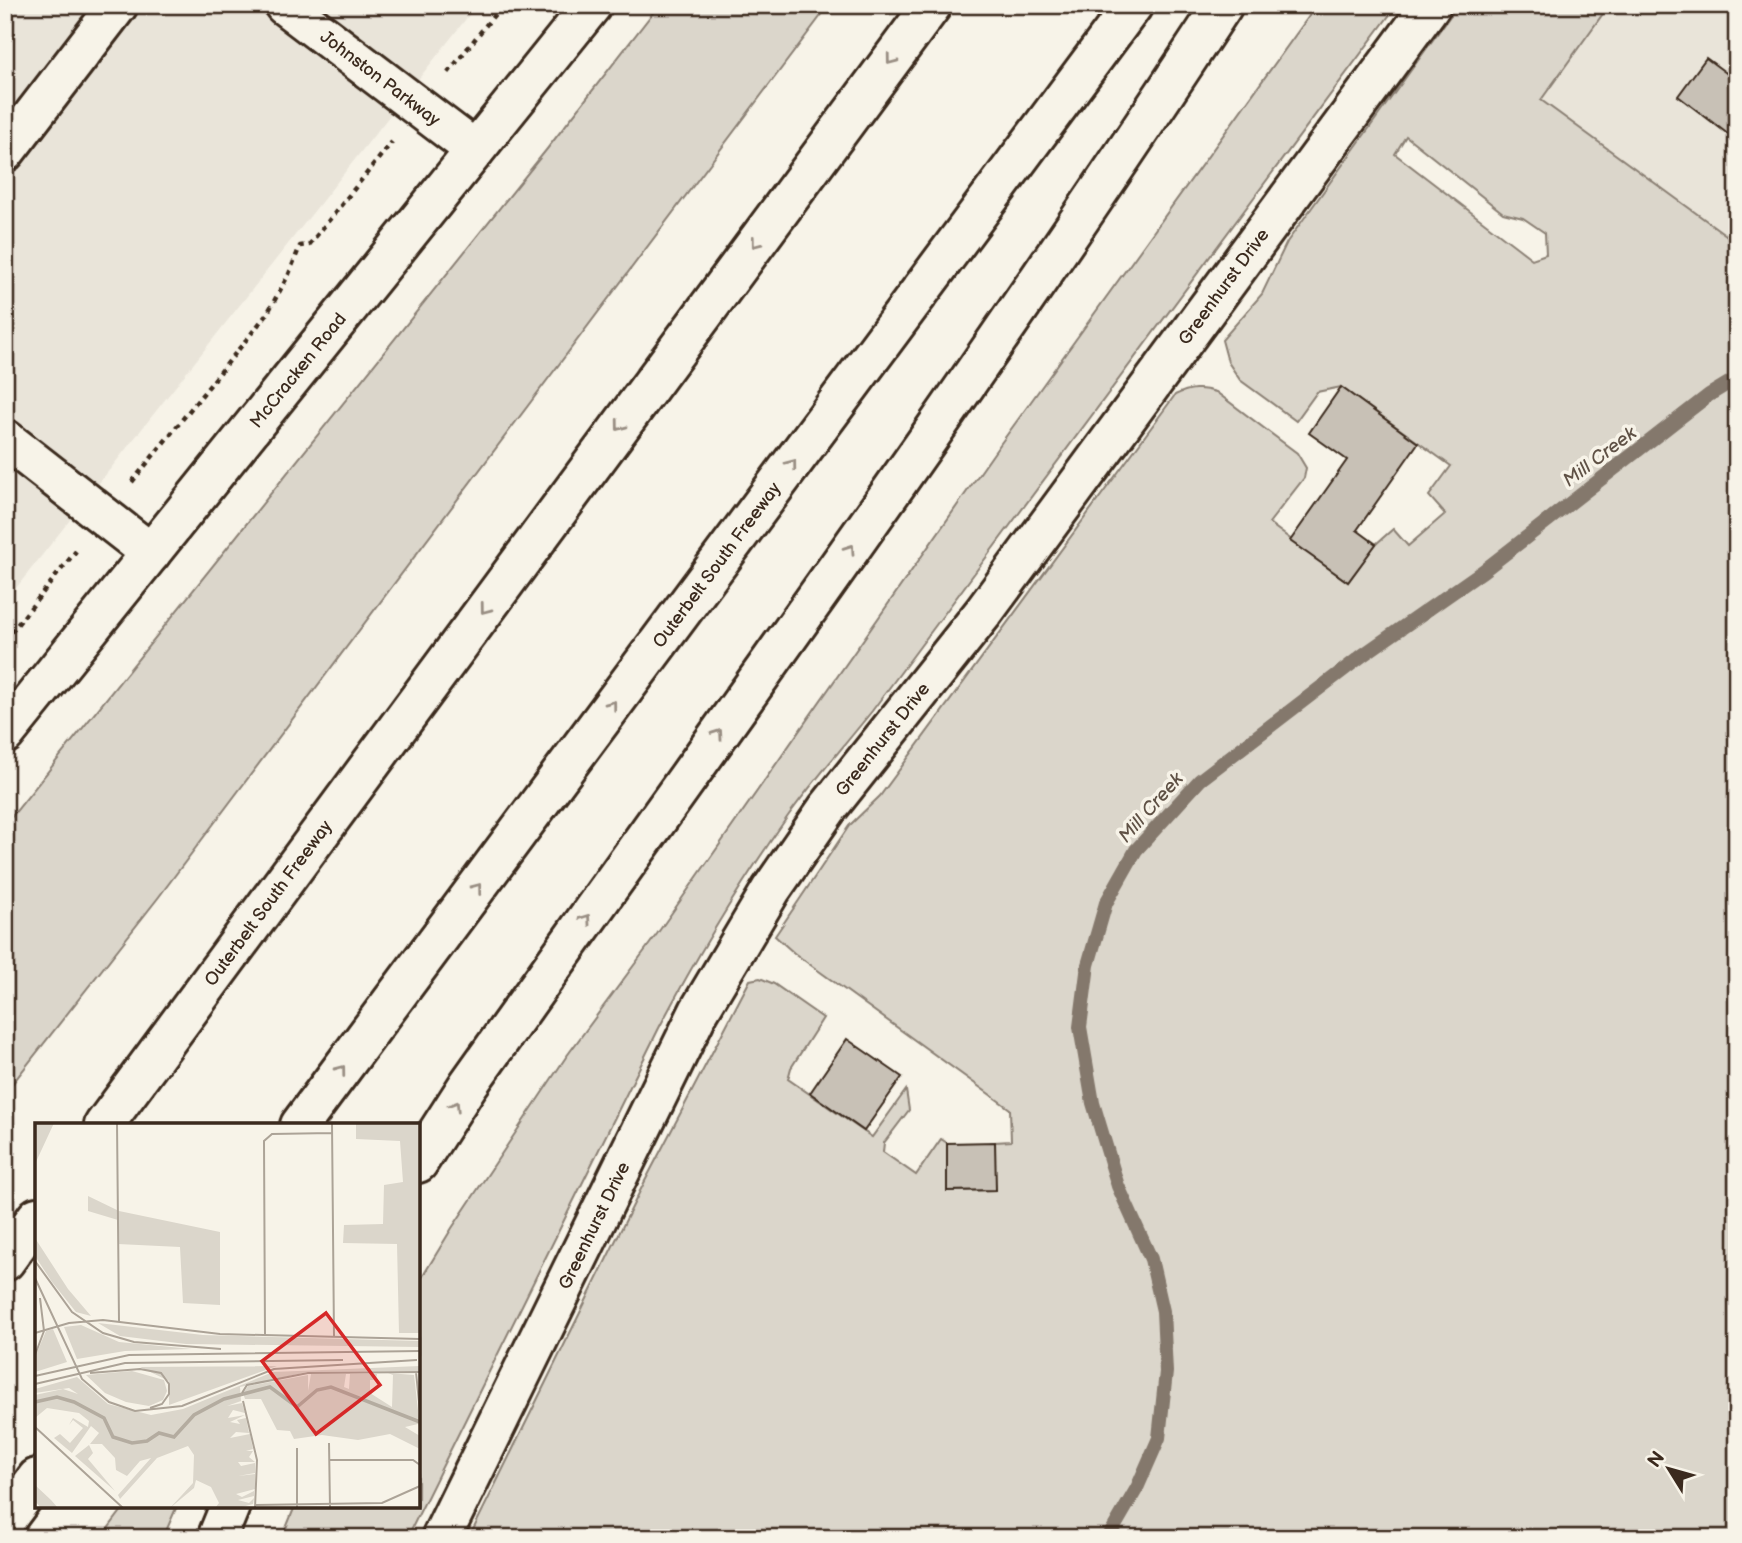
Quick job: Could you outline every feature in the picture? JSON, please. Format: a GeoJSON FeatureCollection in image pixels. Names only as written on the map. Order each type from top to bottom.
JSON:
{"type":"FeatureCollection","features":[{"type":"Feature","properties":{"kind":"main road"},"geometry":{"type":"LineString","coordinates":[[5,152],[118,5]]}},
{"type":"Feature","properties":{"kind":"main road","name":"Johnston Parkway"},"geometry":{"type":"LineString","coordinates":[[284,5],[475,150]]}},
{"type":"Feature","properties":{"kind":"main road","name":"McCracken Road"},"geometry":{"type":"LineString","coordinates":[[5,734],[592,5]]}},
{"type":"Feature","properties":{"kind":"main road","name":"Outerbelt South Freeway"},"geometry":{"type":"LineString","coordinates":[[105,1123],[932,5]]}},
{"type":"Feature","properties":{"kind":"main road","name":"Outerbelt South Freeway"},"geometry":{"type":"LineString","coordinates":[[301,1123],[1133,5]]}},
{"type":"Feature","properties":{"kind":"main road"},"geometry":{"type":"LineString","coordinates":[[420,1160],[468,1085],[976,371],[1136,138],[1223,5]]}},
{"type":"Feature","properties":{"kind":"main road","name":"Greenhurst Drive"},"geometry":{"type":"LineString","coordinates":[[440,1538],[699,1011],[771,890],[827,809],[982,612],[1431,5]]}},
{"type":"Feature","properties":{"kind":"main road"},"geometry":{"type":"LineString","coordinates":[[5,439],[151,553]]}},
{"type":"Feature","properties":{"kind":"main road"},"geometry":{"type":"LineString","coordinates":[[95,1123],[175,1027]]}},
{"type":"Feature","properties":{"kind":"main road"},"geometry":{"type":"LineString","coordinates":[[5,1230],[35,1194]]}},
{"type":"Feature","properties":{"kind":"main road"},"geometry":{"type":"LineString","coordinates":[[5,1261],[35,1220]]}},
{"type":"Feature","properties":{"kind":"main road"},"geometry":{"type":"LineString","coordinates":[[5,1521],[35,1481]]}},
{"type":"Feature","properties":{"kind":"main road"},"geometry":{"type":"LineString","coordinates":[[217,1538],[229,1508]]}},
{"type":"Feature","properties":{"kind":"path"},"geometry":{"type":"LineString","coordinates":[[5,640],[267,314],[289,274],[300,246],[309,245]]}},
{"type":"Feature","properties":{"kind":"shaded area"},"geometry":{"type":"Polygon","coordinates":[[[5,5],[477,5],[5,602],[5,5]]]}},
{"type":"Feature","properties":{"kind":"shaded area"},"geometry":{"type":"Polygon","coordinates":[[[659,5],[829,5],[158,898],[5,1093],[5,825],[547,149],[659,5]]]}},
{"type":"Feature","properties":{"kind":"shaded area"},"geometry":{"type":"Polygon","coordinates":[[[1317,5],[1397,5],[872,711],[798,803],[753,867],[704,946],[659,1028],[407,1538],[282,1538],[294,1508],[420,1508],[420,1281],[566,1057],[657,934],[996,450],[1317,5]]]}},
{"type":"Feature","properties":{"kind":"shaded area"},"geometry":{"type":"Polygon","coordinates":[[[1458,5],[1604,5],[1607,8],[1541,100],[1737,243],[1737,1538],[469,1538],[644,1183],[750,980],[760,978],[774,984],[823,1018],[791,1068],[788,1079],[872,1137],[906,1090],[909,1110],[884,1143],[883,1152],[916,1175],[941,1139],[947,1143],[948,1191],[995,1190],[995,1142],[1011,1141],[1010,1109],[794,953],[775,936],[849,826],[880,796],[1175,395],[1195,389],[1216,392],[1297,453],[1306,468],[1304,478],[1269,523],[1348,582],[1376,544],[1393,529],[1408,546],[1445,514],[1429,496],[1451,466],[1341,387],[1317,392],[1296,421],[1240,380],[1228,362],[1222,340],[1262,294],[1287,242],[1458,5]],[[1406,136],[1395,154],[1532,259],[1546,254],[1545,233],[1523,218],[1503,213],[1406,136]]]}},
{"type":"Feature","properties":{"kind":"shaded area"},"geometry":{"type":"Polygon","coordinates":[[[1604,5],[1737,5],[1737,243],[1541,100],[1607,8],[1604,5]]]}},
{"type":"Feature","properties":{"kind":"shaded area"},"geometry":{"type":"Polygon","coordinates":[[[124,1508],[176,1508],[163,1538],[101,1538],[124,1508]]]}},
{"type":"Feature","properties":{"kind":"building"},"geometry":{"type":"Polygon","coordinates":[[[1706,58],[1737,81],[1737,141],[1678,96],[1706,58]]]}},
{"type":"Feature","properties":{"kind":"building"},"geometry":{"type":"Polygon","coordinates":[[[1341,387],[1418,443],[1357,530],[1376,544],[1348,582],[1290,541],[1347,460],[1309,433],[1341,387]]]}},
{"type":"Feature","properties":{"kind":"building"},"geometry":{"type":"Polygon","coordinates":[[[847,1039],[902,1077],[864,1131],[810,1093],[847,1039]]]}},
{"type":"Feature","properties":{"kind":"building"},"geometry":{"type":"Polygon","coordinates":[[[995,1142],[996,1190],[947,1191],[947,1143],[995,1142]]]}},
{"type":"Feature","properties":{"kind":"waterway","name":"Mill Creek"},"geometry":{"type":"LineString","coordinates":[[1108,1538],[1137,1488],[1159,1438],[1166,1372],[1163,1311],[1151,1259],[1118,1186],[1093,1103],[1080,1027],[1088,965],[1106,903],[1136,850],[1200,780],[1363,655],[1483,571],[1709,395],[1737,378]]}}]}
